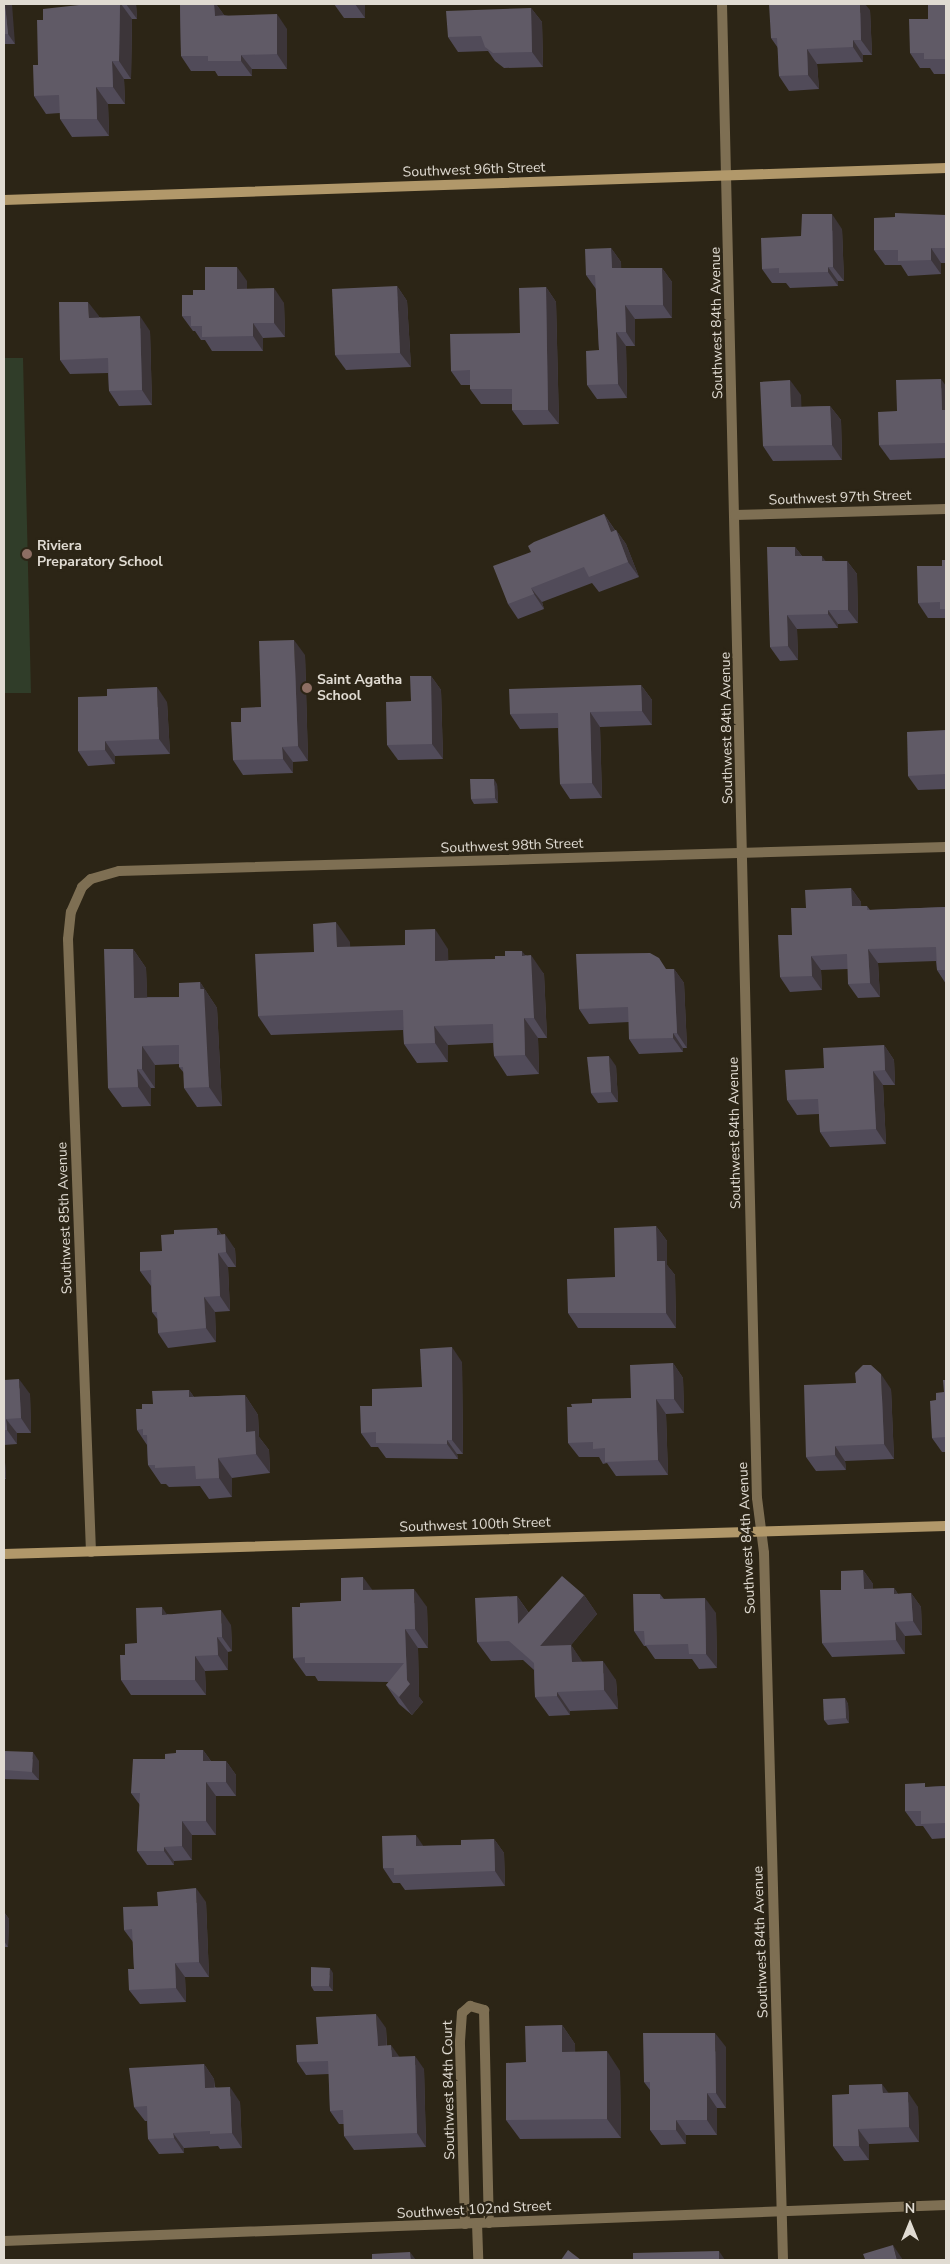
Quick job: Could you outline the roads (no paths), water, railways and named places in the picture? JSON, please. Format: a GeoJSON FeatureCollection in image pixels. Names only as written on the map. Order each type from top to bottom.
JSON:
{"type":"FeatureCollection","features":[{"type":"Feature","properties":{"kind":"street","name":"Southwest 84th Avenue"},"geometry":{"type":"LineString","coordinates":[[722,4],[736,515],[757,1498],[761,1530],[783,2260]]}},
{"type":"Feature","properties":{"kind":"street","name":"Southwest 96th Street"},"geometry":{"type":"LineString","coordinates":[[4,200],[946,168]]}},
{"type":"Feature","properties":{"kind":"street","name":"Southwest 97th Street"},"geometry":{"type":"LineString","coordinates":[[736,515],[946,509]]}},
{"type":"Feature","properties":{"kind":"street","name":"Southwest 98th Street"},"geometry":{"type":"LineString","coordinates":[[82,887],[91,879],[119,871],[946,847]]}},
{"type":"Feature","properties":{"kind":"street","name":"Southwest 85th Avenue"},"geometry":{"type":"LineString","coordinates":[[82,887],[71,912],[68,939],[91,1552]]}},
{"type":"Feature","properties":{"kind":"street","name":"Southwest 100th Street"},"geometry":{"type":"LineString","coordinates":[[4,1554],[946,1526]]}},
{"type":"Feature","properties":{"kind":"street","name":"Southwest 84th Court"},"geometry":{"type":"LineString","coordinates":[[465,2224],[460,2041],[462,2013],[470,2006],[484,2010],[489,2223]]}},
{"type":"Feature","properties":{"kind":"street","name":"Southwest 102nd Street"},"geometry":{"type":"LineString","coordinates":[[4,2241],[443,2226],[782,2210],[946,2205]]}},
{"type":"Feature","properties":{"kind":"street"},"geometry":{"type":"LineString","coordinates":[[477,2223],[478,2260]]}},
{"type":"Feature","properties":{"kind":"place","name":"Riviera Preparatory School"},"geometry":{"type":"Point","coordinates":[27,554]}},
{"type":"Feature","properties":{"kind":"place","name":"Saint Agatha School"},"geometry":{"type":"Point","coordinates":[307,688]}}]}
